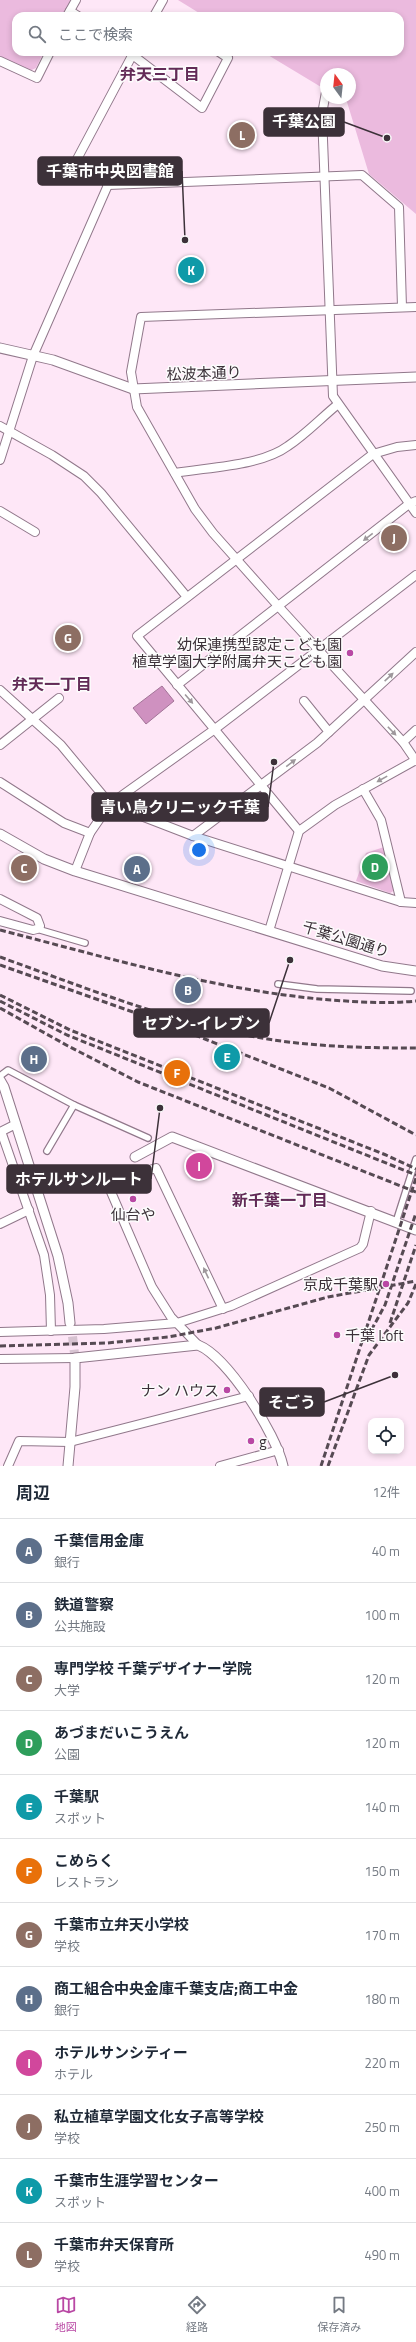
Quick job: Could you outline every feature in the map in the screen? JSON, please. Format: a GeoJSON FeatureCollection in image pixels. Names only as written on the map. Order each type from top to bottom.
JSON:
{"type":"FeatureCollection","features":[{"type":"Feature","properties":{"kind":"street"},"geometry":{"type":"LineString","coordinates":[[70,12],[76,0]]}},
{"type":"Feature","properties":{"kind":"street"},"geometry":{"type":"LineString","coordinates":[[157,12],[163,0]]}},
{"type":"Feature","properties":{"kind":"street"},"geometry":{"type":"LineString","coordinates":[[0,61],[37,78],[48,56]]}},
{"type":"Feature","properties":{"kind":"street"},"geometry":{"type":"LineString","coordinates":[[108,185],[100,175],[76,162],[130,56]]}},
{"type":"Feature","properties":{"kind":"street"},"geometry":{"type":"LineString","coordinates":[[136,56],[202,108],[228,58],[225,56]]}},
{"type":"Feature","properties":{"kind":"street"},"geometry":{"type":"LineString","coordinates":[[324,104],[322,114],[333,396],[373,454],[413,502],[416,513]]}},
{"type":"Feature","properties":{"kind":"street"},"geometry":{"type":"LineString","coordinates":[[108,185],[362,175],[399,207],[402,307]]}},
{"type":"Feature","properties":{"kind":"street"},"geometry":{"type":"LineString","coordinates":[[0,460],[33,356],[108,185]]}},
{"type":"Feature","properties":{"kind":"street"},"geometry":{"type":"LineString","coordinates":[[269,931],[300,831],[335,805],[416,760],[403,742],[318,651],[195,509],[137,407],[131,372],[141,317],[416,307]]}},
{"type":"Feature","properties":{"kind":"street","name":"松波本通り"},"geometry":{"type":"LineString","coordinates":[[0,348],[53,360],[133,389],[416,377]]}},
{"type":"Feature","properties":{"kind":"street"},"geometry":{"type":"LineString","coordinates":[[175,473],[255,460],[272,455],[288,447],[338,404]]}},
{"type":"Feature","properties":{"kind":"street"},"geometry":{"type":"LineString","coordinates":[[0,426],[10,430],[84,476],[101,493],[187,597]]}},
{"type":"Feature","properties":{"kind":"street"},"geometry":{"type":"LineString","coordinates":[[300,831],[137,636],[236,558],[373,454],[397,447],[416,445]]}},
{"type":"Feature","properties":{"kind":"street"},"geometry":{"type":"LineString","coordinates":[[177,685],[413,502]]}},
{"type":"Feature","properties":{"kind":"street"},"geometry":{"type":"LineString","coordinates":[[0,511],[35,532]]}},
{"type":"Feature","properties":{"kind":"street"},"geometry":{"type":"LineString","coordinates":[[75,871],[90,833],[110,804],[215,729],[416,575]]}},
{"type":"Feature","properties":{"kind":"street"},"geometry":{"type":"LineString","coordinates":[[193,836],[262,785],[329,732],[416,652]]}},
{"type":"Feature","properties":{"kind":"street"},"geometry":{"type":"LineString","coordinates":[[0,690],[34,719],[61,745],[110,804],[193,836],[288,867],[401,902],[416,903]]}},
{"type":"Feature","properties":{"kind":"street"},"geometry":{"type":"LineString","coordinates":[[0,745],[59,698]]}},
{"type":"Feature","properties":{"kind":"street"},"geometry":{"type":"LineString","coordinates":[[304,701],[329,732]]}},
{"type":"Feature","properties":{"kind":"street"},"geometry":{"type":"LineString","coordinates":[[403,742],[416,730]]}},
{"type":"Feature","properties":{"kind":"street"},"geometry":{"type":"LineString","coordinates":[[0,782],[64,823],[90,833]]}},
{"type":"Feature","properties":{"kind":"street"},"geometry":{"type":"LineString","coordinates":[[363,789],[381,820],[401,902]]}},
{"type":"Feature","properties":{"kind":"street","name":"千葉公園通り"},"geometry":{"type":"LineString","coordinates":[[0,834],[44,858],[75,871],[382,966],[416,971]]}},
{"type":"Feature","properties":{"kind":"street"},"geometry":{"type":"LineString","coordinates":[[0,898],[37,918],[40,926],[38,929]]}},
{"type":"Feature","properties":{"kind":"street"},"geometry":{"type":"LineString","coordinates":[[0,921],[38,929],[85,942]]}},
{"type":"Feature","properties":{"kind":"street"},"geometry":{"type":"LineString","coordinates":[[278,984],[317,989],[411,991]]}},
{"type":"Feature","properties":{"kind":"street"},"geometry":{"type":"LineString","coordinates":[[0,1076],[8,1070],[74,1105],[148,1138]]}},
{"type":"Feature","properties":{"kind":"street"},"geometry":{"type":"LineString","coordinates":[[0,1080],[16,1124],[58,1256],[68,1303],[70,1323]]}},
{"type":"Feature","properties":{"kind":"street"},"geometry":{"type":"LineString","coordinates":[[47,1151],[74,1105]]}},
{"type":"Feature","properties":{"kind":"street"},"geometry":{"type":"LineString","coordinates":[[16,1124],[2,1131],[2,1134],[44,1255],[50,1295],[51,1331]]}},
{"type":"Feature","properties":{"kind":"street"},"geometry":{"type":"LineString","coordinates":[[135,1157],[172,1137],[370,1211],[416,1230]]}},
{"type":"Feature","properties":{"kind":"street"},"geometry":{"type":"LineString","coordinates":[[396,1222],[416,1158]]}},
{"type":"Feature","properties":{"kind":"street"},"geometry":{"type":"LineString","coordinates":[[120,1179],[156,1168],[223,1309]]}},
{"type":"Feature","properties":{"kind":"street"},"geometry":{"type":"LineString","coordinates":[[108,1185],[152,1287],[177,1323],[198,1345],[211,1352],[249,1396],[280,1450],[283,1466]]}},
{"type":"Feature","properties":{"kind":"street"},"geometry":{"type":"LineString","coordinates":[[0,1224],[29,1210]]}},
{"type":"Feature","properties":{"kind":"street"},"geometry":{"type":"LineString","coordinates":[[0,1332],[51,1331],[177,1323],[223,1309],[360,1248],[363,1244],[370,1211]]}},
{"type":"Feature","properties":{"kind":"street"},"geometry":{"type":"LineString","coordinates":[[0,1358],[75,1358],[198,1345]]}},
{"type":"Feature","properties":{"kind":"street"},"geometry":{"type":"LineString","coordinates":[[68,1466],[75,1387],[75,1358]]}},
{"type":"Feature","properties":{"kind":"street"},"geometry":{"type":"LineString","coordinates":[[8,1466],[19,1441],[70,1442],[249,1396]]}},
{"type":"Feature","properties":{"kind":"street"},"geometry":{"type":"LineString","coordinates":[[220,1466],[280,1450]]}},
{"type":"Feature","properties":{"kind":"shaded area"},"geometry":{"type":"Polygon","coordinates":[[[0,0],[71,0],[65,12],[12,12],[12,56],[42,56],[36,68],[27,72],[0,60],[0,0]]]}},
{"type":"Feature","properties":{"kind":"shaded area"},"geometry":{"type":"Polygon","coordinates":[[[178,0],[416,0],[416,214],[369,174],[348,104],[356,104],[356,68],[320,68],[320,86],[270,56],[404,56],[404,12],[198,12],[178,0]]]}},
{"type":"Feature","properties":{"kind":"shaded area"},"geometry":{"type":"Polygon","coordinates":[[[162,686],[174,701],[146,724],[133,708],[162,686]]]}},
{"type":"Feature","properties":{"kind":"shaded area"},"geometry":{"type":"Polygon","coordinates":[[[384,847],[395,890],[390,893],[356,881],[366,853],[384,847]]]}},
{"type":"Feature","properties":{"kind":"tunnel"},"geometry":{"type":"LineString","coordinates":[[71,1323],[75,1358]]}},
{"type":"Feature","properties":{"kind":"railway"},"geometry":{"type":"LineString","coordinates":[[0,930],[164,972],[247,989],[289,996],[342,1001],[384,1003],[416,1001]]}},
{"type":"Feature","properties":{"kind":"railway"},"geometry":{"type":"LineString","coordinates":[[0,957],[101,994],[169,1016],[239,1034],[274,1040],[327,1046],[416,1048]]}},
{"type":"Feature","properties":{"kind":"railway"},"geometry":{"type":"LineString","coordinates":[[0,965],[167,1024],[329,1088],[416,1135]]}},
{"type":"Feature","properties":{"kind":"railway"},"geometry":{"type":"LineString","coordinates":[[0,995],[70,1030],[386,1155],[416,1169]]}},
{"type":"Feature","properties":{"kind":"railway"},"geometry":{"type":"LineString","coordinates":[[0,1001],[67,1035],[416,1175]]}},
{"type":"Feature","properties":{"kind":"railway"},"geometry":{"type":"LineString","coordinates":[[0,1008],[68,1046],[138,1082],[416,1192]]}},
{"type":"Feature","properties":{"kind":"railway"},"geometry":{"type":"LineString","coordinates":[[321,1466],[416,1178]]}},
{"type":"Feature","properties":{"kind":"railway"},"geometry":{"type":"LineString","coordinates":[[367,1338],[385,1305],[416,1213]]}},
{"type":"Feature","properties":{"kind":"railway"},"geometry":{"type":"LineString","coordinates":[[390,1323],[416,1245]]}},
{"type":"Feature","properties":{"kind":"railway"},"geometry":{"type":"LineString","coordinates":[[0,1346],[107,1343],[168,1337],[216,1328],[328,1297],[416,1281]]}},
{"type":"Feature","properties":{"kind":"railway"},"geometry":{"type":"LineString","coordinates":[[328,1466],[369,1355],[408,1303],[416,1284]]}},
{"type":"Feature","properties":{"kind":"place","name":"千葉市弁天保育所"},"geometry":{"type":"Point","coordinates":[242,135]}},
{"type":"Feature","properties":{"kind":"place","name":"千葉公園"},"geometry":{"type":"Point","coordinates":[387,138]}},
{"type":"Feature","properties":{"kind":"place","name":"千葉市中央図書館"},"geometry":{"type":"Point","coordinates":[185,240]}},
{"type":"Feature","properties":{"kind":"place","name":"千葉市生涯学習センター"},"geometry":{"type":"Point","coordinates":[191,270]}},
{"type":"Feature","properties":{"kind":"place","name":"私立植草学園文化女子高等学校"},"geometry":{"type":"Point","coordinates":[394,538]}},
{"type":"Feature","properties":{"kind":"place","name":"千葉市立弁天小学校"},"geometry":{"type":"Point","coordinates":[68,638]}},
{"type":"Feature","properties":{"kind":"place","name":"幼保連携型認定こども園 植草学園大学附属弁天こども園"},"geometry":{"type":"Point","coordinates":[350,653]}},
{"type":"Feature","properties":{"kind":"place","name":"青い鳥クリニック千葉"},"geometry":{"type":"Point","coordinates":[274,762]}},
{"type":"Feature","properties":{"kind":"place","name":"あづまだいこうえん"},"geometry":{"type":"Point","coordinates":[375,867]}},
{"type":"Feature","properties":{"kind":"place","name":"専門学校 千葉デザイナー学院"},"geometry":{"type":"Point","coordinates":[24,868]}},
{"type":"Feature","properties":{"kind":"place","name":"千葉信用金庫"},"geometry":{"type":"Point","coordinates":[137,869]}},
{"type":"Feature","properties":{"kind":"place","name":"セブン-イレブン"},"geometry":{"type":"Point","coordinates":[290,960]}},
{"type":"Feature","properties":{"kind":"place","name":"鉄道警察"},"geometry":{"type":"Point","coordinates":[188,990]}},
{"type":"Feature","properties":{"kind":"place","name":"千葉駅"},"geometry":{"type":"Point","coordinates":[227,1057]}},
{"type":"Feature","properties":{"kind":"place","name":"商工組合中央金庫千葉支店;商工中金"},"geometry":{"type":"Point","coordinates":[34,1059]}},
{"type":"Feature","properties":{"kind":"place","name":"こめらく"},"geometry":{"type":"Point","coordinates":[177,1073]}},
{"type":"Feature","properties":{"kind":"place","name":"ホテルサンルート"},"geometry":{"type":"Point","coordinates":[160,1108]}},
{"type":"Feature","properties":{"kind":"place","name":"ホテルサンシティー"},"geometry":{"type":"Point","coordinates":[199,1166]}},
{"type":"Feature","properties":{"kind":"place","name":"仙台や"},"geometry":{"type":"Point","coordinates":[133,1199]}},
{"type":"Feature","properties":{"kind":"place","name":"京成千葉駅"},"geometry":{"type":"Point","coordinates":[386,1284]}},
{"type":"Feature","properties":{"kind":"place","name":"千葉 Loft"},"geometry":{"type":"Point","coordinates":[337,1335]}},
{"type":"Feature","properties":{"kind":"place","name":"そごう"},"geometry":{"type":"Point","coordinates":[395,1375]}},
{"type":"Feature","properties":{"kind":"place","name":"ナン ハウス"},"geometry":{"type":"Point","coordinates":[227,1390]}},
{"type":"Feature","properties":{"kind":"place","name":"g"},"geometry":{"type":"Point","coordinates":[251,1441]}},
{"type":"Feature","properties":{"kind":"district","name":"弁天三丁目"},"geometry":{"type":"Point","coordinates":[160,74]}},
{"type":"Feature","properties":{"kind":"district","name":"弁天一丁目"},"geometry":{"type":"Point","coordinates":[52,684]}},
{"type":"Feature","properties":{"kind":"district","name":"新千葉一丁目"},"geometry":{"type":"Point","coordinates":[280,1200]}}]}
